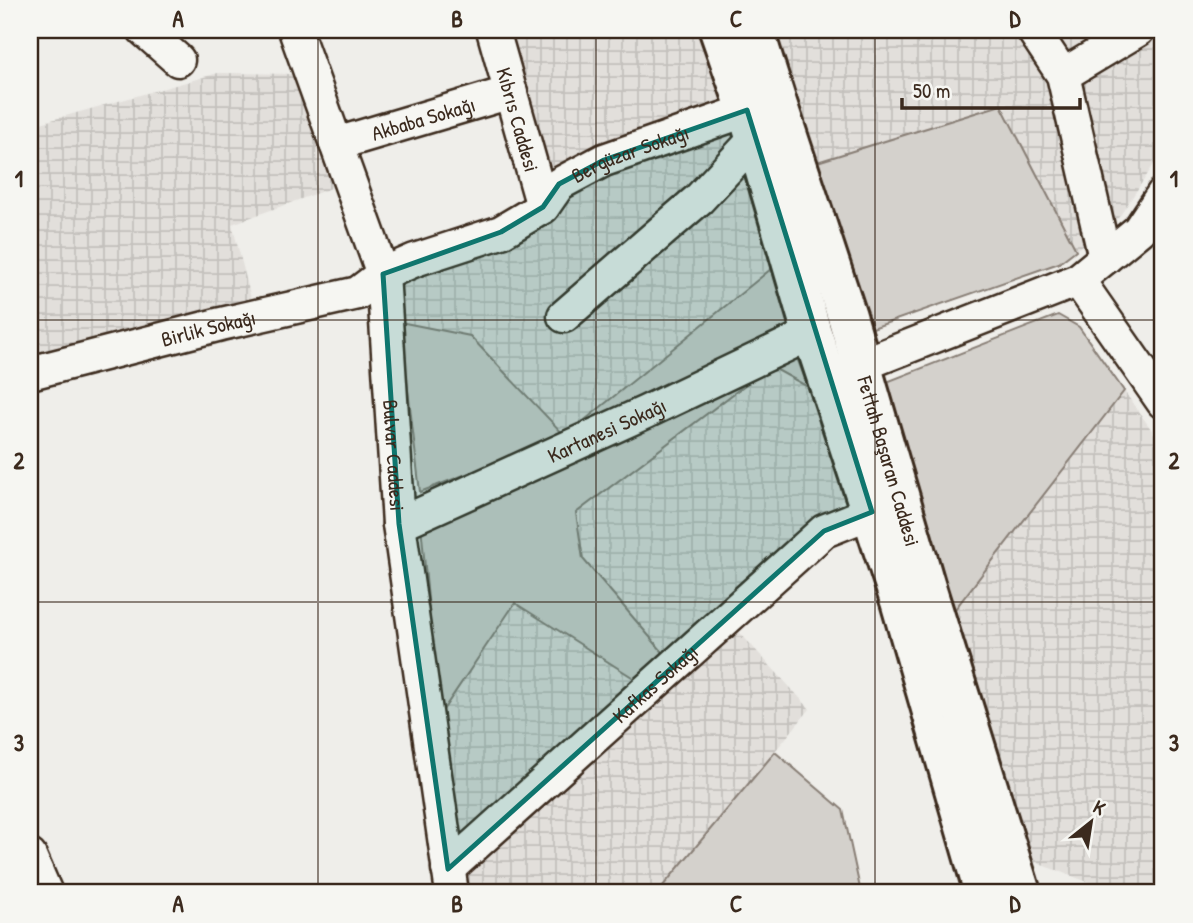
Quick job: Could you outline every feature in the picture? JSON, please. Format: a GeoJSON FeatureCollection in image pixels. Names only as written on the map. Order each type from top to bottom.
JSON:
{"type":"FeatureCollection","features":[{"type":"Feature","properties":{"kind":"main road","name":"Fettah Başaran Caddesi"},"geometry":{"type":"LineString","coordinates":[[719,30],[759,116],[862,365],[925,584],[1021,893]]}},
{"type":"Feature","properties":{"kind":"main road","name":"Fettah Başaran Caddesi"},"geometry":{"type":"LineString","coordinates":[[754,30],[759,116],[812,333],[900,601],[984,893]]}},
{"type":"Feature","properties":{"kind":"street"},"geometry":{"type":"LineString","coordinates":[[144,30],[178,60]]}},
{"type":"Feature","properties":{"kind":"street","name":"Bulvar Caddesi"},"geometry":{"type":"LineString","coordinates":[[295,30],[383,274],[399,524],[450,881]]}},
{"type":"Feature","properties":{"kind":"street","name":"Kıbrıs Caddesi"},"geometry":{"type":"LineString","coordinates":[[493,30],[543,207]]}},
{"type":"Feature","properties":{"kind":"street"},"geometry":{"type":"LineString","coordinates":[[1033,30],[1063,75],[1105,258]]}},
{"type":"Feature","properties":{"kind":"street"},"geometry":{"type":"LineString","coordinates":[[1063,75],[1138,30]]}},
{"type":"Feature","properties":{"kind":"street","name":"Akbaba Sokağı"},"geometry":{"type":"LineString","coordinates":[[336,144],[511,92]]}},
{"type":"Feature","properties":{"kind":"street"},"geometry":{"type":"LineString","coordinates":[[564,316],[699,199],[759,116]]}},
{"type":"Feature","properties":{"kind":"street","name":"Bergüzar Sokağı"},"geometry":{"type":"LineString","coordinates":[[383,274],[415,260],[501,232],[543,207],[559,184],[604,160],[759,116]]}},
{"type":"Feature","properties":{"kind":"street"},"geometry":{"type":"LineString","coordinates":[[862,365],[1078,280],[1139,230],[1163,194]]}},
{"type":"Feature","properties":{"kind":"street","name":"Birlik Sokağı"},"geometry":{"type":"LineString","coordinates":[[30,373],[221,324],[358,293],[383,274]]}},
{"type":"Feature","properties":{"kind":"street"},"geometry":{"type":"LineString","coordinates":[[1078,280],[1163,402]]}},
{"type":"Feature","properties":{"kind":"street","name":"Kartanesi Sokağı"},"geometry":{"type":"LineString","coordinates":[[399,524],[812,333]]}},
{"type":"Feature","properties":{"kind":"street","name":"Kafkas Sokağı"},"geometry":{"type":"LineString","coordinates":[[450,881],[824,531],[872,512]]}},
{"type":"Feature","properties":{"kind":"street"},"geometry":{"type":"LineString","coordinates":[[30,856],[46,893]]}},
{"type":"Feature","properties":{"kind":"highlighted area"},"geometry":{"type":"Polygon","coordinates":[[[747,110],[872,512],[824,531],[448,869],[399,524],[383,274],[501,232],[543,207],[559,184],[604,160],[747,110]]]}},
{"type":"Feature","properties":{"kind":"shaded area"},"geometry":{"type":"Polygon","coordinates":[[[516,30],[703,30],[776,265],[565,436],[470,336],[400,322],[400,287],[395,258],[531,204],[507,33],[516,30]]]}},
{"type":"Feature","properties":{"kind":"shaded area"},"geometry":{"type":"Polygon","coordinates":[[[771,30],[1163,30],[1163,151],[1119,217],[1059,263],[867,330],[771,30]]]}},
{"type":"Feature","properties":{"kind":"shaded area"},"geometry":{"type":"Polygon","coordinates":[[[218,73],[295,74],[334,187],[232,224],[252,302],[30,354],[30,126],[218,73]]]}},
{"type":"Feature","properties":{"kind":"shaded area"},"geometry":{"type":"Polygon","coordinates":[[[1001,105],[1076,250],[1059,263],[867,330],[814,163],[1001,105]]]}},
{"type":"Feature","properties":{"kind":"shaded area"},"geometry":{"type":"Polygon","coordinates":[[[776,265],[793,328],[565,436],[776,265]]]}},
{"type":"Feature","properties":{"kind":"shaded area"},"geometry":{"type":"Polygon","coordinates":[[[1058,315],[1079,327],[1124,391],[952,613],[884,383],[1058,315]]]}},
{"type":"Feature","properties":{"kind":"shaded area"},"geometry":{"type":"Polygon","coordinates":[[[400,322],[470,336],[565,436],[420,492],[400,322]]]}},
{"type":"Feature","properties":{"kind":"shaded area"},"geometry":{"type":"Polygon","coordinates":[[[794,350],[808,387],[770,366],[576,513],[583,559],[667,657],[640,682],[515,603],[439,716],[421,525],[794,350]]]}},
{"type":"Feature","properties":{"kind":"shaded area"},"geometry":{"type":"Polygon","coordinates":[[[770,365],[808,387],[847,496],[719,610],[810,709],[657,893],[465,893],[439,716],[515,603],[640,681],[667,657],[583,559],[575,513],[770,365]]]}},
{"type":"Feature","properties":{"kind":"shaded area"},"geometry":{"type":"Polygon","coordinates":[[[1124,391],[1163,446],[1163,893],[1118,893],[1020,857],[952,613],[1124,391]]]}},
{"type":"Feature","properties":{"kind":"shaded area"},"geometry":{"type":"Polygon","coordinates":[[[775,752],[843,810],[861,893],[657,893],[775,752]]]}}]}
